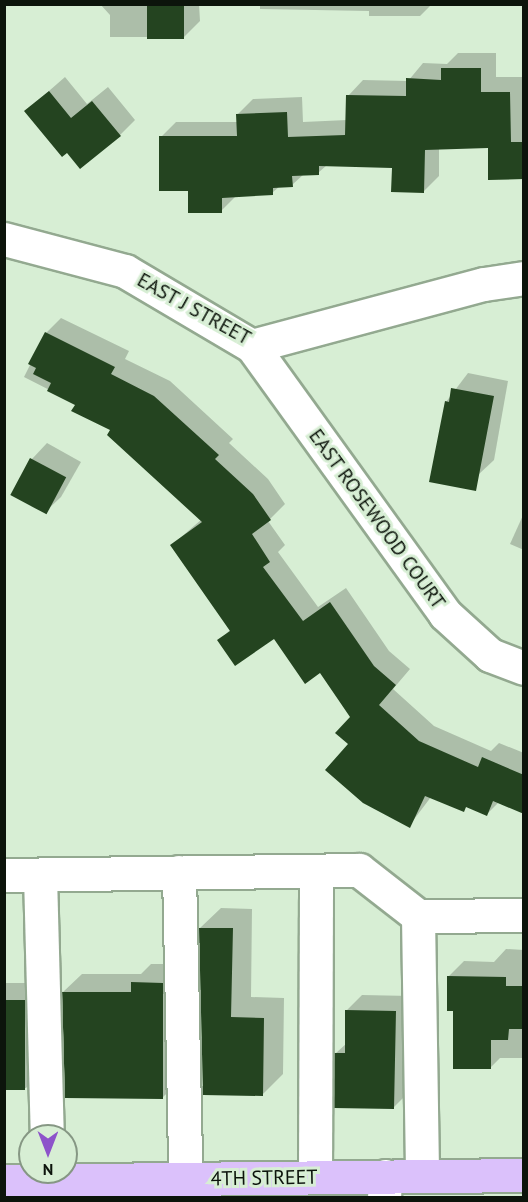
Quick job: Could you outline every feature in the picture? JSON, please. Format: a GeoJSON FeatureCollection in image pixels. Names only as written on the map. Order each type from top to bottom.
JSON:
{"type":"FeatureCollection","features":[{"type":"Feature","properties":{"kind":"main road","name":"4TH STREET"},"geometry":{"type":"LineString","coordinates":[[78,1179],[186,1188],[315,1177],[384,1187],[422,1176],[524,1175]]}},
{"type":"Feature","properties":{"kind":"street","name":"EAST J STREET"},"geometry":{"type":"LineString","coordinates":[[4,239],[125,271],[252,346],[484,284],[524,278]]}},
{"type":"Feature","properties":{"kind":"street","name":"EAST ROSEWOOD COURT"},"geometry":{"type":"LineString","coordinates":[[252,346],[445,614],[490,655],[524,668]]}},
{"type":"Feature","properties":{"kind":"street"},"geometry":{"type":"LineString","coordinates":[[4,875],[359,870],[418,916],[524,915]]}},
{"type":"Feature","properties":{"kind":"street"},"geometry":{"type":"LineString","coordinates":[[315,1177],[316,871]]}},
{"type":"Feature","properties":{"kind":"street"},"geometry":{"type":"LineString","coordinates":[[179,873],[186,1188]]}},
{"type":"Feature","properties":{"kind":"street"},"geometry":{"type":"LineString","coordinates":[[40,875],[47,1124]]}},
{"type":"Feature","properties":{"kind":"street"},"geometry":{"type":"LineString","coordinates":[[418,916],[422,1176]]}},
{"type":"Feature","properties":{"kind":"building"},"geometry":{"type":"Polygon","coordinates":[[[147,4],[184,4],[184,39],[147,39],[147,4]]]}},
{"type":"Feature","properties":{"kind":"building"},"geometry":{"type":"Polygon","coordinates":[[[441,68],[481,68],[481,92],[510,92],[511,142],[524,142],[524,179],[488,180],[488,148],[425,150],[424,193],[391,192],[392,168],[319,166],[319,175],[292,176],[293,187],[273,188],[273,195],[222,198],[222,213],[188,213],[188,191],[159,191],[159,136],[237,136],[236,114],[287,112],[288,137],[345,135],[346,95],[406,96],[406,78],[441,80],[441,68]]]}},
{"type":"Feature","properties":{"kind":"building"},"geometry":{"type":"Polygon","coordinates":[[[49,91],[71,118],[92,101],[121,136],[80,169],[67,153],[62,157],[24,111],[49,91]]]}},
{"type":"Feature","properties":{"kind":"building"},"geometry":{"type":"Polygon","coordinates":[[[45,332],[115,367],[111,374],[154,396],[219,455],[215,459],[253,494],[271,520],[252,534],[270,562],[263,567],[303,621],[330,602],[374,666],[396,685],[379,705],[419,741],[478,767],[482,757],[524,775],[524,814],[493,801],[487,816],[466,807],[464,812],[425,796],[410,828],[363,803],[325,770],[348,744],[335,733],[350,717],[320,673],[305,684],[274,639],[235,666],[217,640],[230,631],[170,545],[202,522],[107,435],[110,430],[71,411],[75,405],[47,391],[51,383],[33,374],[36,368],[28,364],[45,332]]]}},
{"type":"Feature","properties":{"kind":"building"},"geometry":{"type":"Polygon","coordinates":[[[451,388],[494,396],[476,491],[429,482],[445,401],[449,402],[451,388]]]}},
{"type":"Feature","properties":{"kind":"building"},"geometry":{"type":"Polygon","coordinates":[[[30,458],[66,477],[46,514],[10,495],[30,458]]]}},
{"type":"Feature","properties":{"kind":"building"},"geometry":{"type":"Polygon","coordinates":[[[199,928],[233,928],[231,1017],[264,1018],[263,1096],[203,1095],[199,928]]]}},
{"type":"Feature","properties":{"kind":"building"},"geometry":{"type":"Polygon","coordinates":[[[447,976],[506,977],[506,986],[524,986],[524,1029],[509,1029],[508,1040],[491,1040],[491,1069],[453,1069],[453,1011],[447,1011],[447,976]]]}},
{"type":"Feature","properties":{"kind":"building"},"geometry":{"type":"Polygon","coordinates":[[[131,982],[163,983],[163,1099],[65,1098],[62,992],[131,992],[131,982]]]}},
{"type":"Feature","properties":{"kind":"building"},"geometry":{"type":"Polygon","coordinates":[[[4,1000],[25,1000],[25,1090],[4,1090],[4,1000]]]}},
{"type":"Feature","properties":{"kind":"building"},"geometry":{"type":"Polygon","coordinates":[[[345,1010],[396,1011],[394,1109],[334,1108],[334,1053],[345,1053],[345,1010]]]}}]}
